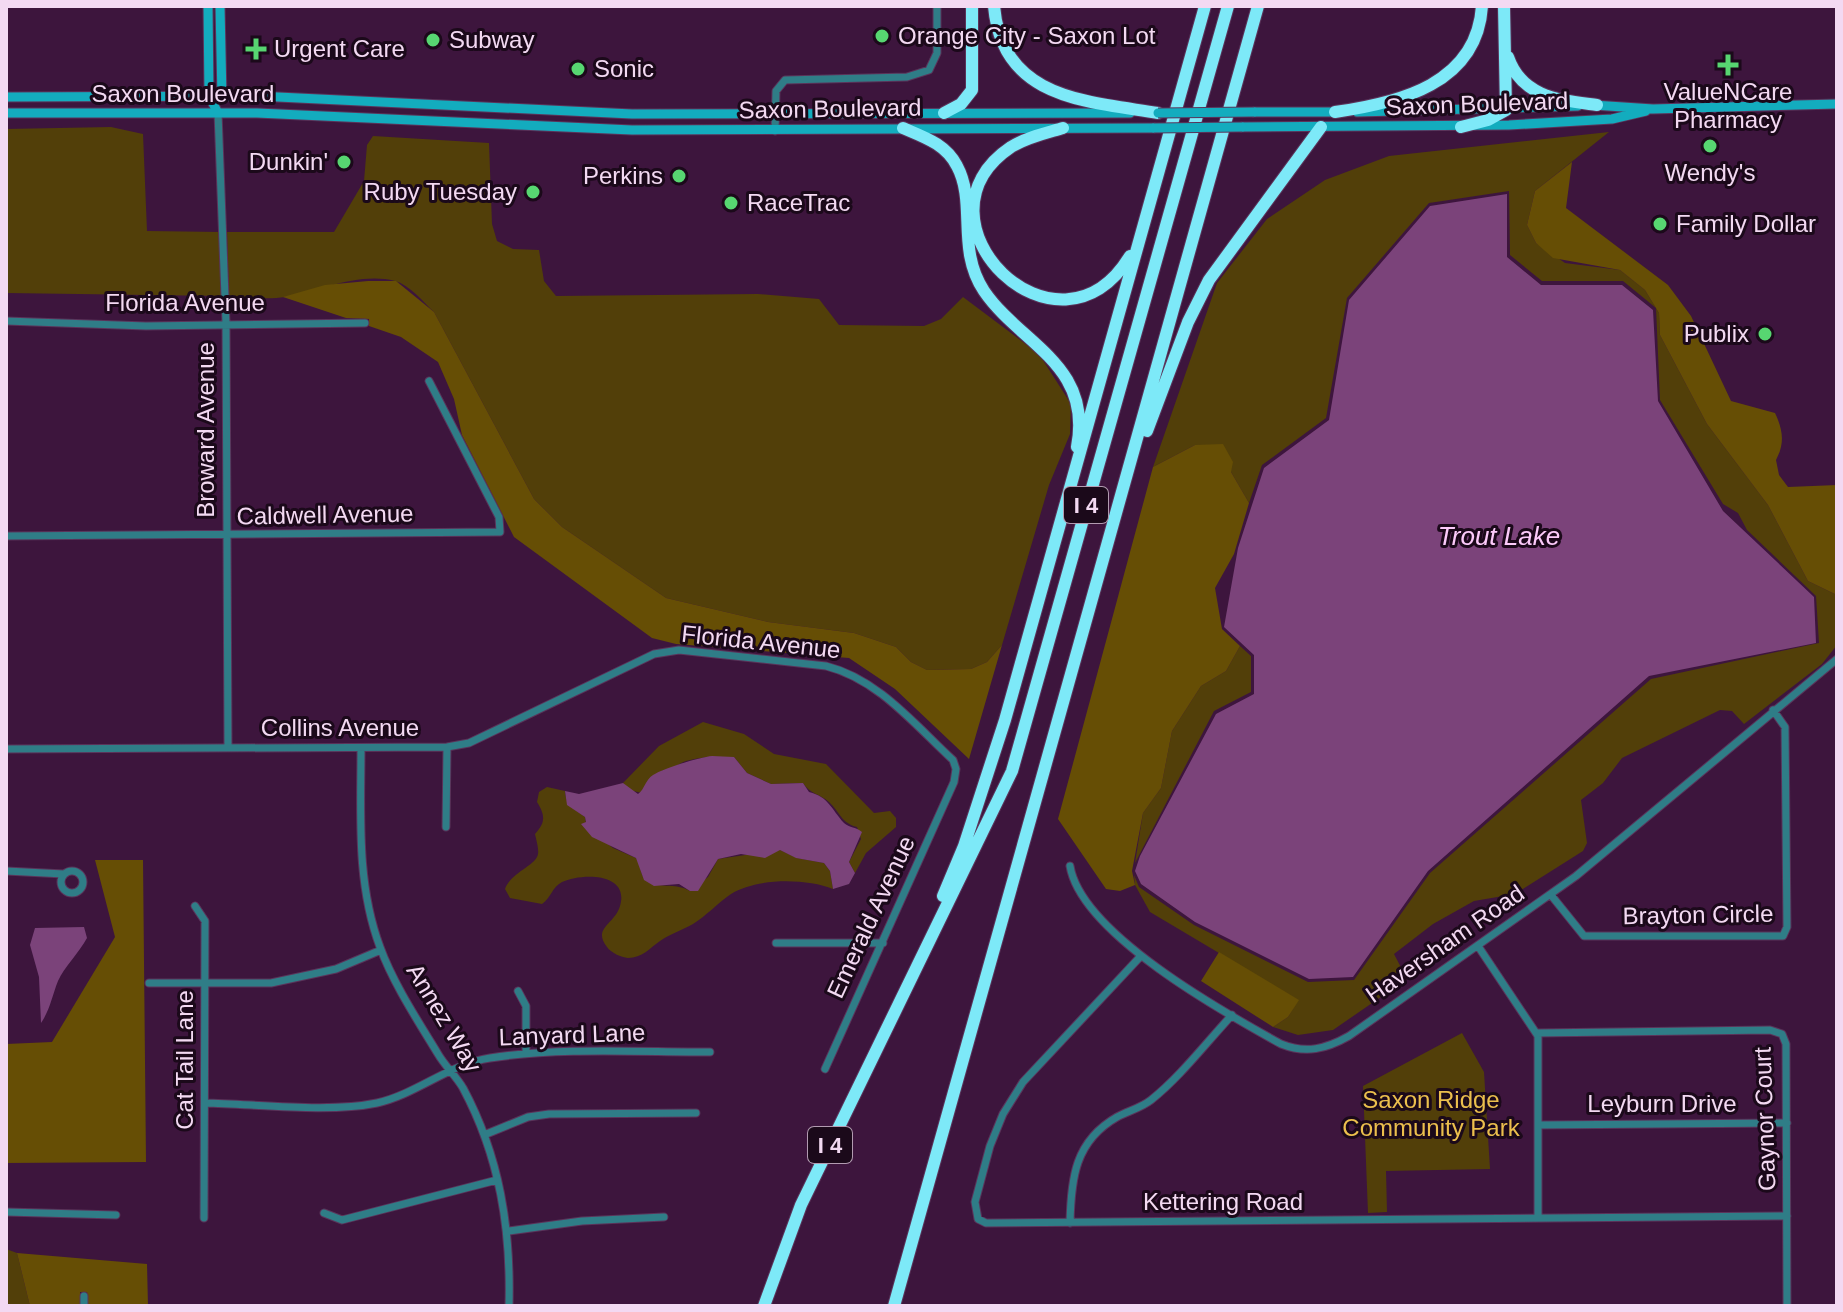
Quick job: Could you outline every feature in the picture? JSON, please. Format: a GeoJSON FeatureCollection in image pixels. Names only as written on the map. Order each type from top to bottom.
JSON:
{"type":"FeatureCollection","features":[{"type":"Feature","properties":{"kind":"highway"},"geometry":{"type":"LineString","coordinates":[[944,113],[961,104],[972,90],[972,6]]}},
{"type":"Feature","properties":{"kind":"highway"},"geometry":{"type":"LineString","coordinates":[[994,6],[1007,51],[1031,80],[1072,98],[1158,113]]}},
{"type":"Feature","properties":{"kind":"highway"},"geometry":{"type":"LineString","coordinates":[[1188,60],[1197,6]]}},
{"type":"Feature","properties":{"kind":"highway"},"geometry":{"type":"LineString","coordinates":[[904,988],[964,846],[1005,720],[1205,6]]}},
{"type":"Feature","properties":{"kind":"highway","name":"I 4"},"geometry":{"type":"LineString","coordinates":[[764,1306],[801,1205],[1012,771],[1228,6]]}},
{"type":"Feature","properties":{"kind":"highway","name":"I 4"},"geometry":{"type":"LineString","coordinates":[[894,1306],[1062,702],[1135,455],[1258,6]]}},
{"type":"Feature","properties":{"kind":"highway"},"geometry":{"type":"LineString","coordinates":[[1248,41],[1265,6]]}},
{"type":"Feature","properties":{"kind":"highway"},"geometry":{"type":"LineString","coordinates":[[1335,112],[1391,101],[1438,83],[1454,70],[1474,42],[1481,26],[1482,6]]}},
{"type":"Feature","properties":{"kind":"highway"},"geometry":{"type":"LineString","coordinates":[[1461,127],[1500,116],[1506,110],[1504,6]]}},
{"type":"Feature","properties":{"kind":"highway"},"geometry":{"type":"LineString","coordinates":[[1506,50],[1517,75],[1536,93],[1597,105]]}},
{"type":"Feature","properties":{"kind":"highway"},"geometry":{"type":"LineString","coordinates":[[1135,455],[1155,414],[1188,322],[1209,280],[1321,127]]}},
{"type":"Feature","properties":{"kind":"highway"},"geometry":{"type":"LineString","coordinates":[[903,128],[937,143],[957,165],[963,185],[967,246],[973,272],[986,293],[1060,368],[1073,393],[1079,438],[1068,494]]}},
{"type":"Feature","properties":{"kind":"highway"},"geometry":{"type":"LineString","coordinates":[[1063,128],[1011,148],[986,175],[977,199],[975,224],[989,262],[1027,293],[1069,298],[1092,291],[1110,279],[1126,262],[1138,239]]}},
{"type":"Feature","properties":{"kind":"main road"},"geometry":{"type":"LineString","coordinates":[[208,6],[209,96],[218,113]]}},
{"type":"Feature","properties":{"kind":"main road"},"geometry":{"type":"LineString","coordinates":[[218,113],[222,96],[220,6]]}},
{"type":"Feature","properties":{"kind":"main road","name":"Saxon Boulevard"},"geometry":{"type":"LineString","coordinates":[[6,97],[222,96],[536,112],[776,113],[1335,112],[1506,110],[1597,105],[1653,109],[1837,104]]}},
{"type":"Feature","properties":{"kind":"main road","name":"Saxon Boulevard"},"geometry":{"type":"LineString","coordinates":[[6,113],[218,113],[346,116],[508,127],[775,131],[1461,127],[1612,119],[1653,109]]}},
{"type":"Feature","properties":{"kind":"main road"},"geometry":{"type":"LineString","coordinates":[[472,125],[500,118],[509,111]]}},
{"type":"Feature","properties":{"kind":"main road"},"geometry":{"type":"LineString","coordinates":[[508,127],[518,117],[536,112]]}},
{"type":"Feature","properties":{"kind":"street"},"geometry":{"type":"LineString","coordinates":[[775,131],[776,91],[785,80],[907,77],[929,70],[937,53],[937,6]]}},
{"type":"Feature","properties":{"kind":"street","name":"Broward Avenue"},"geometry":{"type":"LineString","coordinates":[[218,113],[226,323],[228,748]]}},
{"type":"Feature","properties":{"kind":"street","name":"Florida Avenue"},"geometry":{"type":"LineString","coordinates":[[6,321],[146,326],[365,323]]}},
{"type":"Feature","properties":{"kind":"street","name":"Caldwell Avenue"},"geometry":{"type":"LineString","coordinates":[[6,536],[500,532],[499,517],[429,381]]}},
{"type":"Feature","properties":{"kind":"street","name":"Florida Avenue"},"geometry":{"type":"LineString","coordinates":[[654,654],[679,650],[826,666],[850,672],[872,685],[953,760],[956,769],[954,782]]}},
{"type":"Feature","properties":{"kind":"street","name":"Collins Avenue"},"geometry":{"type":"LineString","coordinates":[[6,749],[447,747],[469,743],[654,654]]}},
{"type":"Feature","properties":{"kind":"street","name":"Haversham Road"},"geometry":{"type":"LineString","coordinates":[[1070,866],[1073,885],[1139,958],[1293,1049],[1322,1049],[1349,1036],[1551,895],[1837,659]]}},
{"type":"Feature","properties":{"kind":"street","name":"Brayton Circle"},"geometry":{"type":"LineString","coordinates":[[1551,895],[1584,936],[1783,936],[1787,927],[1785,727],[1773,710]]}},
{"type":"Feature","properties":{"kind":"street"},"geometry":{"type":"LineString","coordinates":[[446,827],[447,747]]}},
{"type":"Feature","properties":{"kind":"street","name":"Annez Way"},"geometry":{"type":"LineString","coordinates":[[361,748],[362,870],[367,901],[381,950],[462,1086],[484,1135],[509,1231],[509,1306]]}},
{"type":"Feature","properties":{"kind":"street","name":"Emerald Avenue"},"geometry":{"type":"LineString","coordinates":[[825,1069],[954,782]]}},
{"type":"Feature","properties":{"kind":"street"},"geometry":{"type":"LineString","coordinates":[[6,871],[64,874]]}},
{"type":"Feature","properties":{"kind":"street","name":"Cat Tail Lane"},"geometry":{"type":"LineString","coordinates":[[195,906],[205,921],[204,1218]]}},
{"type":"Feature","properties":{"kind":"street"},"geometry":{"type":"LineString","coordinates":[[776,943],[883,943]]}},
{"type":"Feature","properties":{"kind":"street"},"geometry":{"type":"LineString","coordinates":[[1478,946],[1536,1033],[1538,1217]]}},
{"type":"Feature","properties":{"kind":"street"},"geometry":{"type":"LineString","coordinates":[[149,983],[271,983],[304,978],[381,950]]}},
{"type":"Feature","properties":{"kind":"street","name":"Kettering Road"},"geometry":{"type":"LineString","coordinates":[[1139,958],[1023,1082],[1003,1114],[975,1202],[978,1219],[986,1223],[1070,1223],[1787,1216]]}},
{"type":"Feature","properties":{"kind":"street"},"geometry":{"type":"LineString","coordinates":[[518,991],[526,1006],[526,1053]]}},
{"type":"Feature","properties":{"kind":"street"},"geometry":{"type":"LineString","coordinates":[[1070,1223],[1071,1183],[1079,1154],[1090,1139],[1107,1123],[1150,1100],[1232,1015]]}},
{"type":"Feature","properties":{"kind":"street","name":"Gaynor Court"},"geometry":{"type":"LineString","coordinates":[[1536,1033],[1770,1030],[1782,1034],[1786,1044],[1787,1306]]}},
{"type":"Feature","properties":{"kind":"street","name":"Lanyard Lane"},"geometry":{"type":"LineString","coordinates":[[205,1103],[350,1106],[376,1103],[408,1093],[450,1070],[485,1058],[526,1053],[710,1052]]}},
{"type":"Feature","properties":{"kind":"street"},"geometry":{"type":"LineString","coordinates":[[484,1135],[528,1117],[549,1114],[696,1113]]}},
{"type":"Feature","properties":{"kind":"street","name":"Leyburn Drive"},"geometry":{"type":"LineString","coordinates":[[1538,1125],[1787,1123]]}},
{"type":"Feature","properties":{"kind":"street"},"geometry":{"type":"LineString","coordinates":[[324,1213],[342,1220],[497,1180]]}},
{"type":"Feature","properties":{"kind":"street"},"geometry":{"type":"LineString","coordinates":[[6,1212],[116,1215]]}},
{"type":"Feature","properties":{"kind":"street"},"geometry":{"type":"LineString","coordinates":[[509,1231],[582,1221],[664,1217]]}},
{"type":"Feature","properties":{"kind":"street"},"geometry":{"type":"LineString","coordinates":[[84,1296],[84,1306]]}},
{"type":"Feature","properties":{"kind":"green space"},"geometry":{"type":"Polygon","coordinates":[[[111,127],[143,134],[147,231],[220,232],[221,296],[6,293],[6,129],[111,127]]]}},
{"type":"Feature","properties":{"kind":"green space"},"geometry":{"type":"Polygon","coordinates":[[[1609,132],[1535,191],[1527,225],[1536,243],[1565,263],[1620,270],[1645,290],[1656,308],[1623,281],[1542,281],[1510,255],[1509,191],[1429,203],[1347,298],[1326,418],[1262,465],[1249,503],[1231,472],[1195,445],[1153,467],[1217,283],[1267,219],[1325,180],[1389,156],[1609,132]]]}},
{"type":"Feature","properties":{"kind":"green space"},"geometry":{"type":"Polygon","coordinates":[[[373,136],[489,143],[492,224],[497,241],[513,249],[539,250],[544,281],[556,296],[758,294],[819,299],[839,325],[924,326],[941,319],[963,297],[1039,354],[1071,404],[1070,434],[1049,485],[1002,645],[987,662],[971,669],[927,670],[911,662],[896,647],[854,633],[768,622],[666,598],[562,527],[534,499],[434,312],[406,286],[395,281],[367,279],[278,298],[229,296],[227,232],[334,232],[364,181],[367,145],[373,136]]]}},
{"type":"Feature","properties":{"kind":"green space"},"geometry":{"type":"Polygon","coordinates":[[[1656,308],[1660,335],[1707,424],[1768,505],[1808,581],[1837,595],[1837,645],[1822,664],[1744,724],[1732,711],[1720,710],[1622,758],[1603,783],[1581,800],[1587,843],[1583,851],[1515,894],[1474,901],[1433,924],[1394,954],[1407,979],[1333,1030],[1298,1035],[1273,1027],[1288,1017],[1298,1000],[1150,912],[1135,885],[1134,875],[1139,887],[1194,925],[1308,982],[1354,980],[1430,873],[1651,679],[1819,643],[1816,596],[1747,530],[1738,513],[1723,504],[1660,400],[1656,308]]]}},
{"type":"Feature","properties":{"kind":"green space"},"geometry":{"type":"Polygon","coordinates":[[[1240,646],[1251,656],[1251,692],[1214,711],[1135,863],[1143,813],[1161,788],[1172,731],[1201,686],[1226,671],[1240,646]]]}},
{"type":"Feature","properties":{"kind":"green space"},"geometry":{"type":"Polygon","coordinates":[[[703,722],[744,734],[774,754],[826,764],[874,813],[890,811],[896,818],[896,827],[866,853],[855,873],[849,862],[861,839],[857,827],[847,823],[829,802],[803,783],[771,784],[747,773],[734,757],[722,757],[692,759],[662,771],[642,793],[629,790],[623,783],[659,746],[703,722]]]}},
{"type":"Feature","properties":{"kind":"green space"},"geometry":{"type":"Polygon","coordinates":[[[547,787],[565,791],[569,804],[585,817],[586,823],[582,824],[613,848],[636,858],[643,876],[655,885],[690,891],[708,877],[718,859],[780,850],[797,858],[824,863],[830,871],[833,889],[781,881],[741,889],[698,921],[642,954],[633,958],[619,956],[609,949],[602,935],[620,906],[621,895],[611,881],[591,877],[570,879],[559,884],[542,904],[510,898],[505,889],[512,878],[533,862],[538,854],[535,834],[543,818],[537,802],[539,792],[547,787]]]}},
{"type":"Feature","properties":{"kind":"green space","name":"Saxon Ridge Community Park"},"geometry":{"type":"Polygon","coordinates":[[[1462,1033],[1484,1072],[1490,1169],[1386,1171],[1387,1212],[1368,1213],[1363,1086],[1462,1033]]]}},
{"type":"Feature","properties":{"kind":"green space"},"geometry":{"type":"Polygon","coordinates":[[[6,1249],[17,1253],[30,1306],[6,1306],[6,1249]]]}},
{"type":"Feature","properties":{"kind":"shaded area"},"geometry":{"type":"Polygon","coordinates":[[[1572,162],[1566,208],[1668,285],[1691,316],[1731,401],[1775,413],[1782,436],[1776,460],[1779,475],[1788,487],[1837,485],[1837,595],[1808,581],[1768,505],[1707,424],[1660,335],[1659,313],[1645,290],[1620,270],[1553,258],[1536,243],[1527,225],[1535,191],[1572,162]]]}},
{"type":"Feature","properties":{"kind":"shaded area"},"geometry":{"type":"Polygon","coordinates":[[[396,281],[434,312],[534,499],[562,527],[666,598],[768,622],[854,633],[896,647],[911,662],[927,670],[971,669],[987,662],[1002,645],[969,759],[895,689],[849,658],[676,644],[652,638],[514,537],[462,435],[454,399],[438,362],[401,337],[369,326],[369,319],[346,318],[283,297],[325,285],[396,281]]]}},
{"type":"Feature","properties":{"kind":"shaded area"},"geometry":{"type":"Polygon","coordinates":[[[1223,444],[1233,462],[1231,472],[1249,503],[1234,554],[1215,588],[1222,629],[1240,646],[1226,671],[1201,686],[1172,731],[1161,788],[1143,813],[1132,871],[1135,885],[1120,891],[1106,889],[1058,819],[1153,467],[1195,445],[1223,444]]]}},
{"type":"Feature","properties":{"kind":"shaded area"},"geometry":{"type":"Polygon","coordinates":[[[95,860],[143,860],[146,1162],[6,1163],[6,1044],[52,1042],[115,937],[95,860]]]}},
{"type":"Feature","properties":{"kind":"shaded area"},"geometry":{"type":"Polygon","coordinates":[[[1219,952],[1299,1000],[1288,1017],[1273,1027],[1201,981],[1219,952]]]}},
{"type":"Feature","properties":{"kind":"shaded area"},"geometry":{"type":"Polygon","coordinates":[[[17,1253],[147,1264],[148,1306],[88,1306],[87,1292],[80,1292],[81,1306],[30,1306],[17,1253]]]}},
{"type":"Feature","properties":{"kind":"water","name":"Trout Lake"},"geometry":{"type":"Polygon","coordinates":[[[1507,194],[1507,257],[1541,285],[1622,285],[1653,310],[1658,401],[1723,511],[1814,597],[1816,643],[1649,676],[1428,871],[1353,977],[1309,979],[1195,922],[1141,884],[1135,871],[1140,856],[1216,714],[1254,694],[1254,655],[1224,627],[1238,548],[1264,468],[1329,420],[1349,300],[1430,206],[1507,194]]]}},
{"type":"Feature","properties":{"kind":"water"},"geometry":{"type":"Polygon","coordinates":[[[712,756],[734,757],[747,773],[771,784],[803,783],[809,792],[825,800],[844,823],[862,832],[849,862],[855,873],[849,884],[833,889],[830,871],[824,863],[796,858],[780,850],[765,858],[741,854],[718,859],[698,891],[690,891],[679,884],[654,886],[644,880],[636,858],[592,837],[581,824],[586,822],[585,817],[567,805],[565,791],[579,794],[623,783],[638,794],[650,777],[712,756]]]}},
{"type":"Feature","properties":{"kind":"water"},"geometry":{"type":"Polygon","coordinates":[[[84,927],[87,938],[61,976],[41,1023],[39,977],[30,945],[35,928],[84,927]]]}},
{"type":"Feature","properties":{"kind":"place","name":"Orange City - Saxon Lot"},"geometry":{"type":"Point","coordinates":[882,36]}},
{"type":"Feature","properties":{"kind":"place","name":"Subway"},"geometry":{"type":"Point","coordinates":[433,40]}},
{"type":"Feature","properties":{"kind":"place","name":"Urgent Care"},"geometry":{"type":"Point","coordinates":[256,49]}},
{"type":"Feature","properties":{"kind":"place","name":"ValueNCare Pharmacy"},"geometry":{"type":"Point","coordinates":[1728,65]}},
{"type":"Feature","properties":{"kind":"place","name":"Sonic"},"geometry":{"type":"Point","coordinates":[578,69]}},
{"type":"Feature","properties":{"kind":"place","name":"Wendy's"},"geometry":{"type":"Point","coordinates":[1710,146]}},
{"type":"Feature","properties":{"kind":"place","name":"Dunkin'"},"geometry":{"type":"Point","coordinates":[344,162]}},
{"type":"Feature","properties":{"kind":"place","name":"Perkins"},"geometry":{"type":"Point","coordinates":[679,176]}},
{"type":"Feature","properties":{"kind":"place","name":"Ruby Tuesday"},"geometry":{"type":"Point","coordinates":[533,192]}},
{"type":"Feature","properties":{"kind":"place","name":"RaceTrac"},"geometry":{"type":"Point","coordinates":[731,203]}},
{"type":"Feature","properties":{"kind":"place","name":"Family Dollar"},"geometry":{"type":"Point","coordinates":[1660,224]}},
{"type":"Feature","properties":{"kind":"place","name":"Publix"},"geometry":{"type":"Point","coordinates":[1765,334]}}]}
